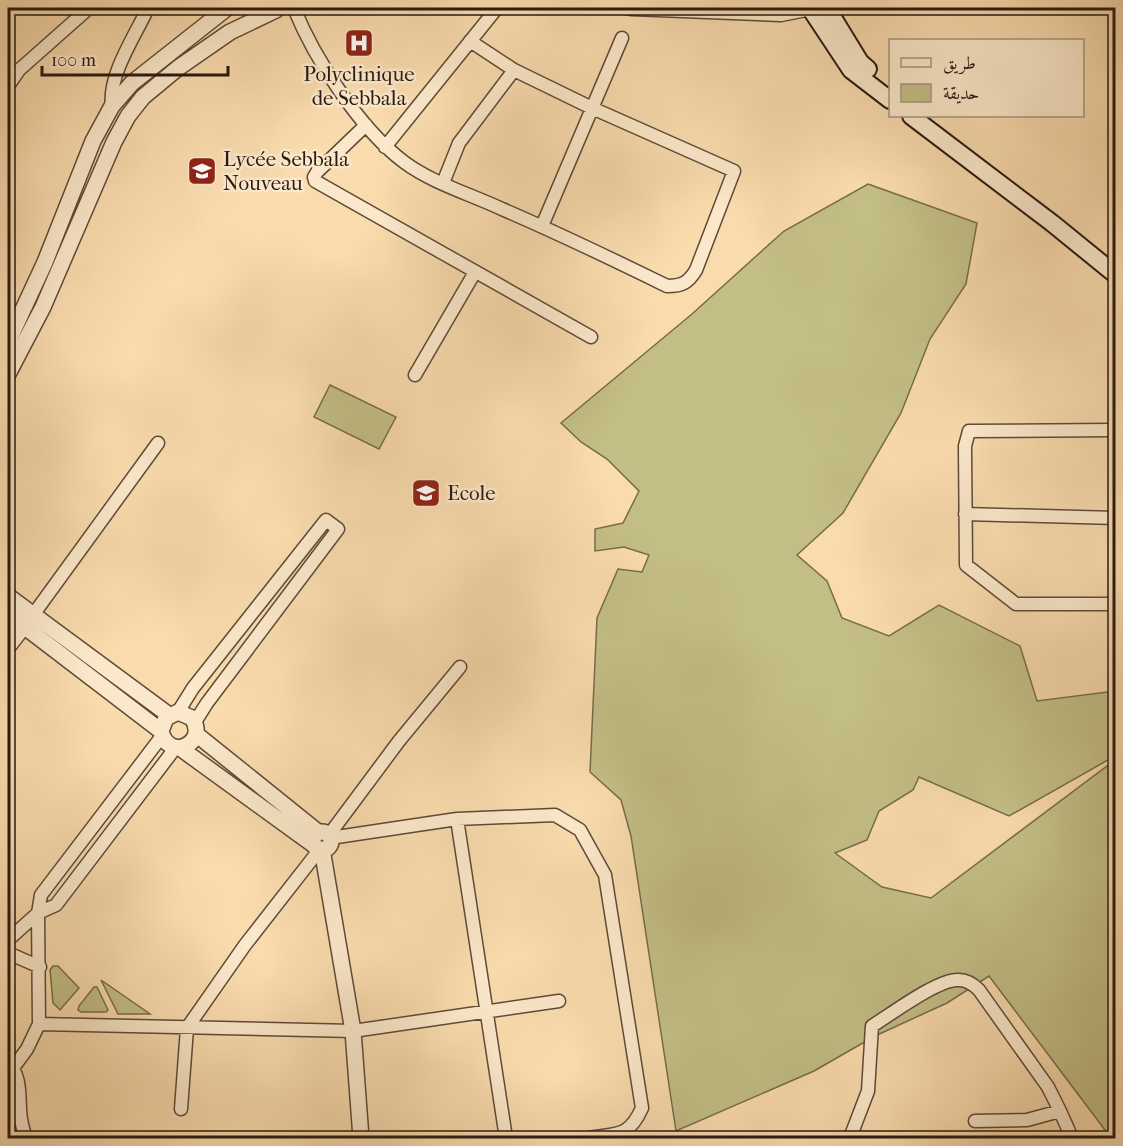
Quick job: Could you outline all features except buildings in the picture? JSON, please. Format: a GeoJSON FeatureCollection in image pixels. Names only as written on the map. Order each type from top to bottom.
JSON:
{"type":"FeatureCollection","features":[{"type":"Feature","properties":{"kind":"main road"},"geometry":{"type":"LineString","coordinates":[[816,8],[860,62],[889,84]]}},
{"type":"Feature","properties":{"kind":"main road"},"geometry":{"type":"LineString","coordinates":[[816,8],[851,70],[889,98]]}},
{"type":"Feature","properties":{"kind":"main road"},"geometry":{"type":"LineString","coordinates":[[912,117],[1052,223],[1116,275]]}},
{"type":"Feature","properties":{"kind":"main road"},"geometry":{"type":"LineString","coordinates":[[929,117],[1116,261]]}},
{"type":"Feature","properties":{"kind":"street"},"geometry":{"type":"LineString","coordinates":[[8,86],[19,70],[89,8]]}},
{"type":"Feature","properties":{"kind":"street"},"geometry":{"type":"LineString","coordinates":[[112,106],[111,93],[116,76],[148,8]]}},
{"type":"Feature","properties":{"kind":"street"},"geometry":{"type":"LineString","coordinates":[[8,342],[45,262],[93,141],[112,106],[132,83],[227,8]]}},
{"type":"Feature","properties":{"kind":"street"},"geometry":{"type":"LineString","coordinates":[[8,374],[43,307],[114,142],[128,116],[143,98],[178,68],[230,32],[279,8]]}},
{"type":"Feature","properties":{"kind":"street"},"geometry":{"type":"LineString","coordinates":[[294,8],[306,37],[366,126],[385,147],[405,163],[443,183],[542,226],[667,286],[680,286],[689,281],[696,270],[734,171],[592,108],[514,70],[470,41]]}},
{"type":"Feature","properties":{"kind":"street"},"geometry":{"type":"LineString","coordinates":[[385,147],[497,8]]}},
{"type":"Feature","properties":{"kind":"street"},"geometry":{"type":"LineString","coordinates":[[626,8],[781,15],[816,8]]}},
{"type":"Feature","properties":{"kind":"street"},"geometry":{"type":"LineString","coordinates":[[542,226],[622,38]]}},
{"type":"Feature","properties":{"kind":"street"},"geometry":{"type":"LineString","coordinates":[[443,183],[459,143],[514,70]]}},
{"type":"Feature","properties":{"kind":"street"},"geometry":{"type":"LineString","coordinates":[[366,126],[317,172],[314,177],[315,181],[591,337]]}},
{"type":"Feature","properties":{"kind":"street"},"geometry":{"type":"LineString","coordinates":[[415,375],[475,272]]}},
{"type":"Feature","properties":{"kind":"street"},"geometry":{"type":"LineString","coordinates":[[1116,430],[969,430],[964,446],[966,565],[1016,604],[1116,604]]}},
{"type":"Feature","properties":{"kind":"street"},"geometry":{"type":"LineString","coordinates":[[8,648],[25,619],[158,443]]}},
{"type":"Feature","properties":{"kind":"street"},"geometry":{"type":"LineString","coordinates":[[965,514],[1116,518]]}},
{"type":"Feature","properties":{"kind":"street"},"geometry":{"type":"LineString","coordinates":[[8,940],[38,913],[56,905],[178,748],[193,741],[195,728],[207,703],[338,529],[326,520],[174,713],[163,722],[161,734],[40,895],[38,913],[39,1024],[27,1049],[10,1066],[19,1088],[21,1120],[26,1138]]}},
{"type":"Feature","properties":{"kind":"street"},"geometry":{"type":"LineString","coordinates":[[8,596],[25,619],[161,734],[168,744],[178,748],[322,842],[457,819],[555,815],[580,830],[605,875],[642,1108],[631,1128],[623,1133],[590,1138]]}},
{"type":"Feature","properties":{"kind":"street"},"geometry":{"type":"LineString","coordinates":[[25,619],[174,713],[188,715],[195,728],[322,842],[353,1031],[361,1138]]}},
{"type":"Feature","properties":{"kind":"street"},"geometry":{"type":"LineString","coordinates":[[181,1109],[187,1028],[245,945],[322,842],[399,741],[460,667]]}},
{"type":"Feature","properties":{"kind":"street"},"geometry":{"type":"LineString","coordinates":[[457,819],[506,1138]]}},
{"type":"Feature","properties":{"kind":"street"},"geometry":{"type":"LineString","coordinates":[[8,953],[40,967]]}},
{"type":"Feature","properties":{"kind":"street"},"geometry":{"type":"LineString","coordinates":[[850,1138],[868,1091],[872,1026],[936,985],[958,979],[973,984],[979,990],[1048,1087],[1072,1138]]}},
{"type":"Feature","properties":{"kind":"street"},"geometry":{"type":"LineString","coordinates":[[39,1024],[353,1031],[559,1001]]}},
{"type":"Feature","properties":{"kind":"street"},"geometry":{"type":"LineString","coordinates":[[975,1121],[1027,1119],[1060,1111]]}},
{"type":"Feature","properties":{"kind":"green space"},"geometry":{"type":"Polygon","coordinates":[[[868,184],[977,223],[966,284],[930,339],[901,413],[843,513],[797,555],[827,581],[842,618],[889,636],[939,605],[1020,646],[1037,701],[1115,691],[1115,756],[1009,816],[919,777],[913,790],[879,811],[867,840],[835,853],[882,887],[931,898],[1115,760],[1115,1138],[1111,1138],[989,976],[947,1003],[875,1036],[814,1071],[676,1131],[631,836],[621,800],[590,772],[597,618],[618,569],[642,572],[649,555],[624,547],[595,551],[595,529],[623,523],[639,491],[607,459],[581,442],[561,423],[692,314],[784,231],[868,184]]]}},
{"type":"Feature","properties":{"kind":"green space"},"geometry":{"type":"Polygon","coordinates":[[[330,385],[396,417],[379,449],[314,417],[330,385]]]}},
{"type":"Feature","properties":{"kind":"green space"},"geometry":{"type":"Polygon","coordinates":[[[53,966],[58,966],[79,988],[60,1010],[53,1003],[50,970],[53,966]]]}},
{"type":"Feature","properties":{"kind":"green space"},"geometry":{"type":"Polygon","coordinates":[[[101,980],[150,1014],[118,1014],[101,980]]]}},
{"type":"Feature","properties":{"kind":"green space"},"geometry":{"type":"Polygon","coordinates":[[[94,987],[97,987],[108,1010],[106,1012],[81,1012],[78,1010],[79,1006],[94,987]]]}},
{"type":"Feature","properties":{"kind":"place","name":"Polyclinique de Sebbala"},"geometry":{"type":"Point","coordinates":[359,43]}},
{"type":"Feature","properties":{"kind":"place","name":"Lycée Sebbala Nouveau"},"geometry":{"type":"Point","coordinates":[202,171]}},
{"type":"Feature","properties":{"kind":"place","name":"Ecole"},"geometry":{"type":"Point","coordinates":[426,493]}}]}
